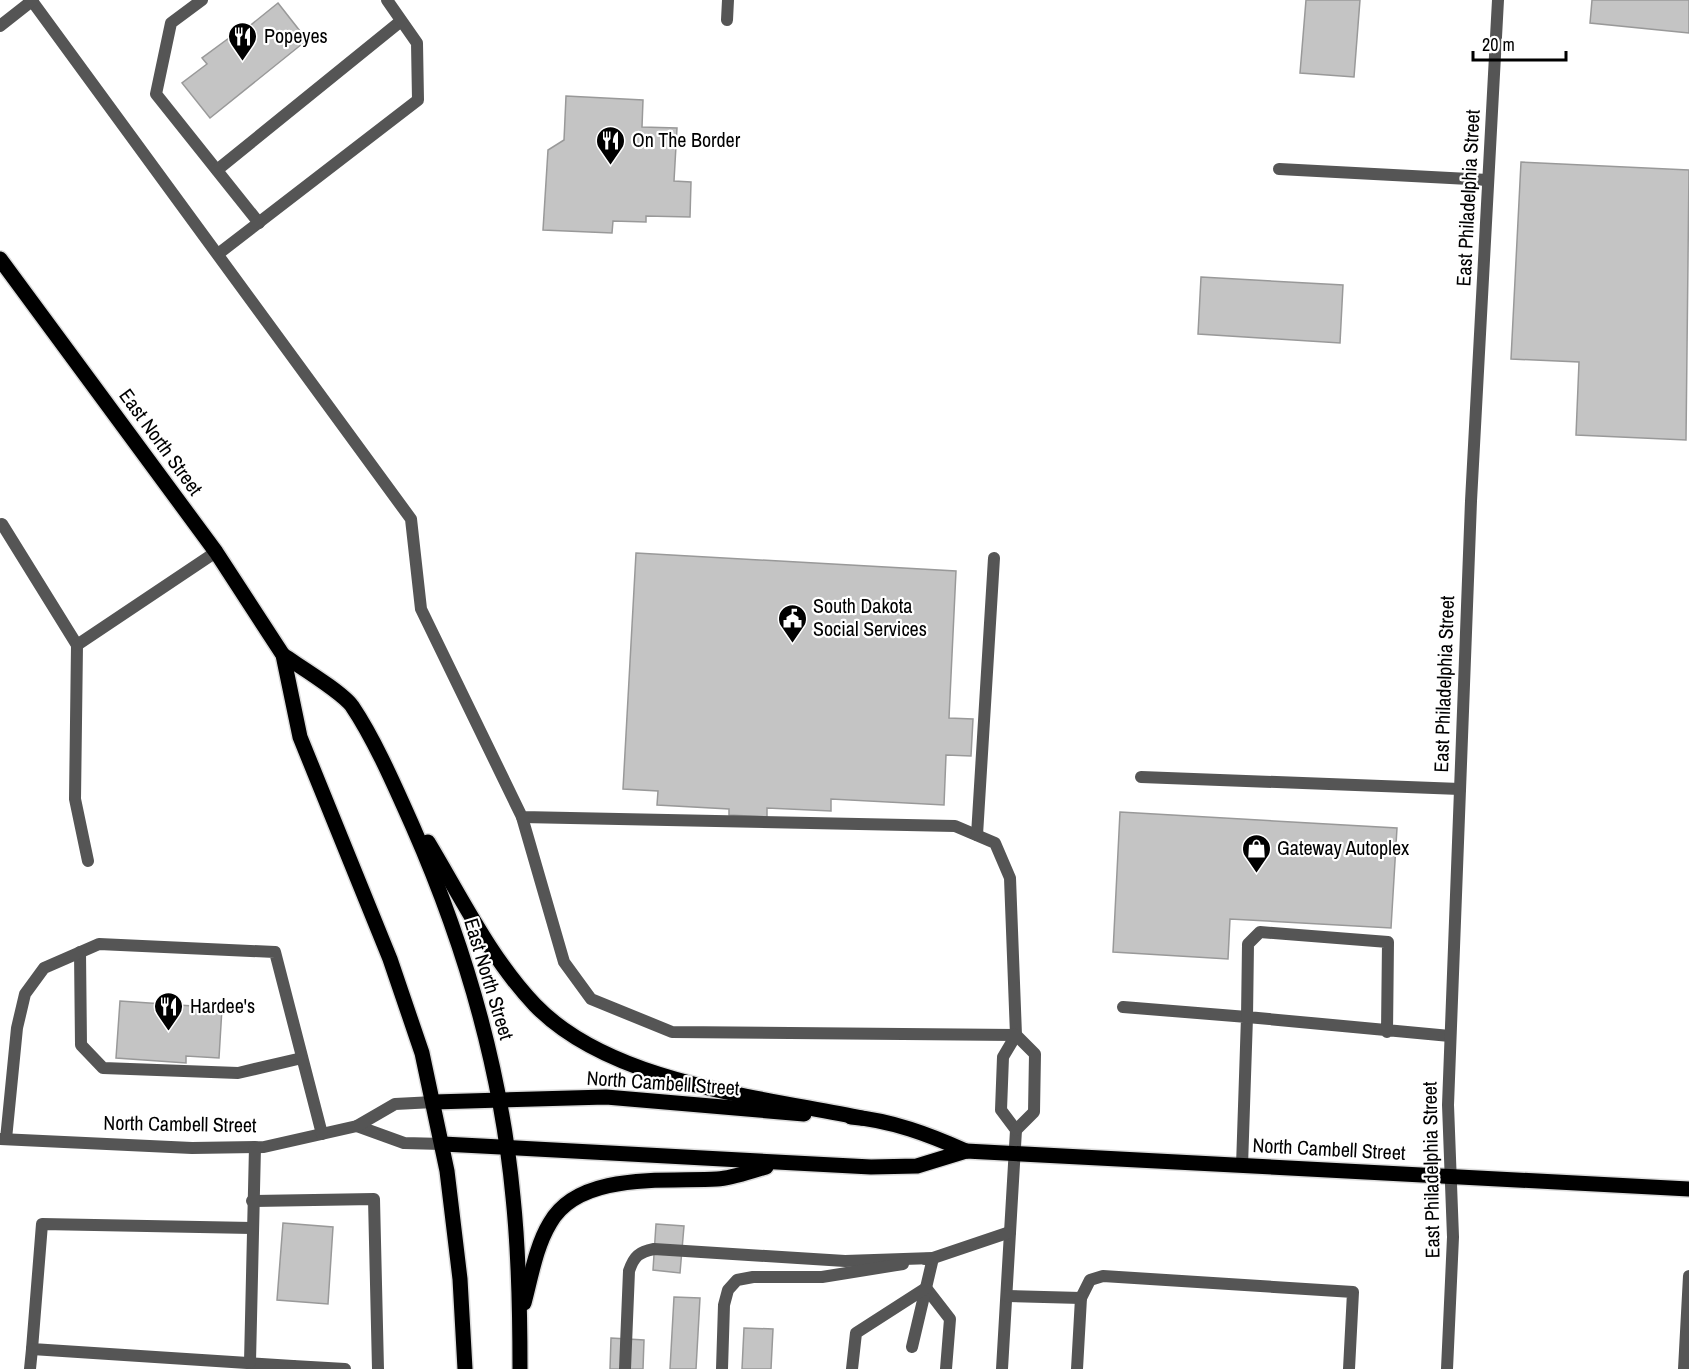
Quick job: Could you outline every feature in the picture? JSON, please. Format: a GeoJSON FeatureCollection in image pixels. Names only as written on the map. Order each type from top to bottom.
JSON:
{"type":"FeatureCollection","features":[{"type":"Feature","properties":{"kind":"main road","name":"East North Street"},"geometry":{"type":"LineString","coordinates":[[0,259],[216,552],[283,655],[351,704],[397,791],[425,854],[465,968],[488,1049],[513,1196],[520,1369]]}},
{"type":"Feature","properties":{"kind":"main road","name":"East North Street"},"geometry":{"type":"LineString","coordinates":[[283,655],[300,737],[390,959],[423,1053],[443,1144],[454,1224],[465,1369]]}},
{"type":"Feature","properties":{"kind":"main road"},"geometry":{"type":"LineString","coordinates":[[397,791],[509,973],[536,1006],[569,1032],[618,1059],[660,1076],[862,1118]]}},
{"type":"Feature","properties":{"kind":"main road","name":"North Cambell Street"},"geometry":{"type":"LineString","coordinates":[[434,1102],[606,1097],[862,1118],[919,1132],[966,1151]]}},
{"type":"Feature","properties":{"kind":"main road","name":"North Cambell Street"},"geometry":{"type":"LineString","coordinates":[[443,1144],[781,1164],[917,1166],[966,1151],[1689,1189]]}},
{"type":"Feature","properties":{"kind":"main road"},"geometry":{"type":"LineString","coordinates":[[519,1320],[549,1224],[572,1200],[615,1185],[644,1180],[719,1179],[781,1164]]}},
{"type":"Feature","properties":{"kind":"street"},"geometry":{"type":"LineString","coordinates":[[0,26],[33,0],[411,519],[421,609],[522,817],[564,962],[591,999],[672,1032],[1016,1035],[1035,1054],[1034,1112],[1016,1130]]}},
{"type":"Feature","properties":{"kind":"street"},"geometry":{"type":"LineString","coordinates":[[202,0],[171,23],[156,94],[259,223]]}},
{"type":"Feature","properties":{"kind":"street"},"geometry":{"type":"LineString","coordinates":[[218,254],[418,100],[417,43],[387,0]]}},
{"type":"Feature","properties":{"kind":"street"},"geometry":{"type":"LineString","coordinates":[[727,20],[728,0]]}},
{"type":"Feature","properties":{"kind":"street","name":"East Philadelphia Street"},"geometry":{"type":"LineString","coordinates":[[1447,1369],[1454,1237],[1448,1105],[1450,1036],[1471,501],[1497,0]]}},
{"type":"Feature","properties":{"kind":"street"},"geometry":{"type":"LineString","coordinates":[[217,170],[401,21]]}},
{"type":"Feature","properties":{"kind":"street"},"geometry":{"type":"LineString","coordinates":[[1279,169],[1488,180]]}},
{"type":"Feature","properties":{"kind":"street"},"geometry":{"type":"LineString","coordinates":[[2,524],[77,645],[75,799],[88,861]]}},
{"type":"Feature","properties":{"kind":"street"},"geometry":{"type":"LineString","coordinates":[[77,645],[216,552]]}},
{"type":"Feature","properties":{"kind":"street"},"geometry":{"type":"LineString","coordinates":[[977,835],[994,558]]}},
{"type":"Feature","properties":{"kind":"street"},"geometry":{"type":"LineString","coordinates":[[1141,777],[1460,789]]}},
{"type":"Feature","properties":{"kind":"street"},"geometry":{"type":"LineString","coordinates":[[522,817],[956,826],[995,843],[1010,878],[1016,1035],[1003,1057],[1001,1110],[1016,1130],[1002,1369]]}},
{"type":"Feature","properties":{"kind":"street"},"geometry":{"type":"LineString","coordinates":[[1242,1166],[1248,944],[1260,932],[1388,942],[1387,1032]]}},
{"type":"Feature","properties":{"kind":"street"},"geometry":{"type":"LineString","coordinates":[[3,1139],[17,1028],[25,994],[44,968],[99,944],[274,952],[322,1134]]}},
{"type":"Feature","properties":{"kind":"street"},"geometry":{"type":"LineString","coordinates":[[80,952],[81,1045],[103,1068],[238,1073],[302,1058]]}},
{"type":"Feature","properties":{"kind":"street"},"geometry":{"type":"LineString","coordinates":[[1123,1007],[1450,1036]]}},
{"type":"Feature","properties":{"kind":"street","name":"North Cambell Street"},"geometry":{"type":"LineString","coordinates":[[3,1139],[192,1148],[255,1147],[357,1126],[395,1104],[434,1102]]}},
{"type":"Feature","properties":{"kind":"street","name":"North Cambell Street"},"geometry":{"type":"LineString","coordinates":[[357,1126],[404,1143],[443,1144]]}},
{"type":"Feature","properties":{"kind":"street"},"geometry":{"type":"LineString","coordinates":[[250,1362],[255,1147]]}},
{"type":"Feature","properties":{"kind":"street"},"geometry":{"type":"LineString","coordinates":[[252,1201],[374,1199],[378,1369]]}},
{"type":"Feature","properties":{"kind":"street"},"geometry":{"type":"LineString","coordinates":[[30,1369],[42,1224],[252,1228]]}},
{"type":"Feature","properties":{"kind":"street"},"geometry":{"type":"LineString","coordinates":[[722,1369],[724,1305],[728,1290],[737,1280],[753,1277],[831,1276],[870,1272],[933,1258],[1010,1232]]}},
{"type":"Feature","properties":{"kind":"street"},"geometry":{"type":"LineString","coordinates":[[625,1369],[629,1271],[634,1257],[644,1251],[654,1249],[845,1261],[933,1258]]}},
{"type":"Feature","properties":{"kind":"street"},"geometry":{"type":"LineString","coordinates":[[912,1347],[933,1258]]}},
{"type":"Feature","properties":{"kind":"street"},"geometry":{"type":"LineString","coordinates":[[1077,1369],[1081,1298],[1090,1281],[1103,1276],[1353,1292],[1349,1369]]}},
{"type":"Feature","properties":{"kind":"street"},"geometry":{"type":"LineString","coordinates":[[1684,1369],[1689,1276]]}},
{"type":"Feature","properties":{"kind":"street"},"geometry":{"type":"LineString","coordinates":[[852,1369],[856,1333],[926,1288]]}},
{"type":"Feature","properties":{"kind":"street"},"geometry":{"type":"LineString","coordinates":[[926,1288],[950,1319],[946,1369]]}},
{"type":"Feature","properties":{"kind":"street"},"geometry":{"type":"LineString","coordinates":[[1007,1296],[1081,1298]]}},
{"type":"Feature","properties":{"kind":"street"},"geometry":{"type":"LineString","coordinates":[[32,1349],[250,1362],[293,1368],[345,1369]]}},
{"type":"Feature","properties":{"kind":"building"},"geometry":{"type":"Polygon","coordinates":[[[1306,0],[1360,0],[1354,77],[1300,73],[1306,0]]]}},
{"type":"Feature","properties":{"kind":"building"},"geometry":{"type":"Polygon","coordinates":[[[1592,0],[1689,0],[1689,33],[1590,23],[1592,0]]]}},
{"type":"Feature","properties":{"kind":"building","name":"Popeyes"},"geometry":{"type":"Polygon","coordinates":[[[278,3],[307,40],[210,118],[182,83],[207,64],[202,58],[229,38],[231,41],[278,3]]]}},
{"type":"Feature","properties":{"kind":"building","name":"On The Border"},"geometry":{"type":"Polygon","coordinates":[[[566,96],[643,100],[642,127],[677,128],[674,181],[691,182],[690,217],[646,216],[646,222],[613,221],[612,233],[543,230],[548,150],[564,140],[566,96]]]}},
{"type":"Feature","properties":{"kind":"building"},"geometry":{"type":"Polygon","coordinates":[[[1521,162],[1689,170],[1686,440],[1576,435],[1579,362],[1511,359],[1521,162]]]}},
{"type":"Feature","properties":{"kind":"building"},"geometry":{"type":"Polygon","coordinates":[[[1201,277],[1343,285],[1340,343],[1198,334],[1201,277]]]}},
{"type":"Feature","properties":{"kind":"building","name":"South Dakota Social Services"},"geometry":{"type":"Polygon","coordinates":[[[636,553],[956,571],[949,718],[973,719],[971,756],[946,755],[944,805],[831,799],[831,811],[767,808],[767,817],[729,815],[729,809],[657,805],[658,791],[623,789],[636,553]]]}},
{"type":"Feature","properties":{"kind":"building","name":"Gateway Autoplex"},"geometry":{"type":"Polygon","coordinates":[[[1120,812],[1397,828],[1391,928],[1230,919],[1228,959],[1113,952],[1120,812]]]}},
{"type":"Feature","properties":{"kind":"building","name":"Hardee's"},"geometry":{"type":"Polygon","coordinates":[[[120,1001],[222,1008],[219,1058],[186,1056],[186,1063],[116,1058],[120,1001]]]}},
{"type":"Feature","properties":{"kind":"building"},"geometry":{"type":"Polygon","coordinates":[[[283,1223],[333,1227],[328,1304],[277,1300],[283,1223]]]}},
{"type":"Feature","properties":{"kind":"building"},"geometry":{"type":"Polygon","coordinates":[[[656,1224],[684,1226],[680,1273],[653,1270],[656,1224]]]}},
{"type":"Feature","properties":{"kind":"building"},"geometry":{"type":"Polygon","coordinates":[[[674,1297],[700,1298],[696,1369],[670,1369],[674,1297]]]}},
{"type":"Feature","properties":{"kind":"building"},"geometry":{"type":"Polygon","coordinates":[[[744,1328],[773,1329],[771,1369],[742,1369],[744,1328]]]}},
{"type":"Feature","properties":{"kind":"building"},"geometry":{"type":"Polygon","coordinates":[[[611,1338],[644,1340],[643,1369],[610,1369],[611,1338]]]}},
{"type":"Feature","properties":{"kind":"place","name":"Popeyes"},"geometry":{"type":"Point","coordinates":[243,62]}},
{"type":"Feature","properties":{"kind":"place","name":"On The Border"},"geometry":{"type":"Point","coordinates":[611,166]}},
{"type":"Feature","properties":{"kind":"place","name":"South Dakota Social Services"},"geometry":{"type":"Point","coordinates":[792,644]}},
{"type":"Feature","properties":{"kind":"place","name":"Gateway Autoplex"},"geometry":{"type":"Point","coordinates":[1256,874]}},
{"type":"Feature","properties":{"kind":"place","name":"Hardee's"},"geometry":{"type":"Point","coordinates":[169,1032]}}]}
